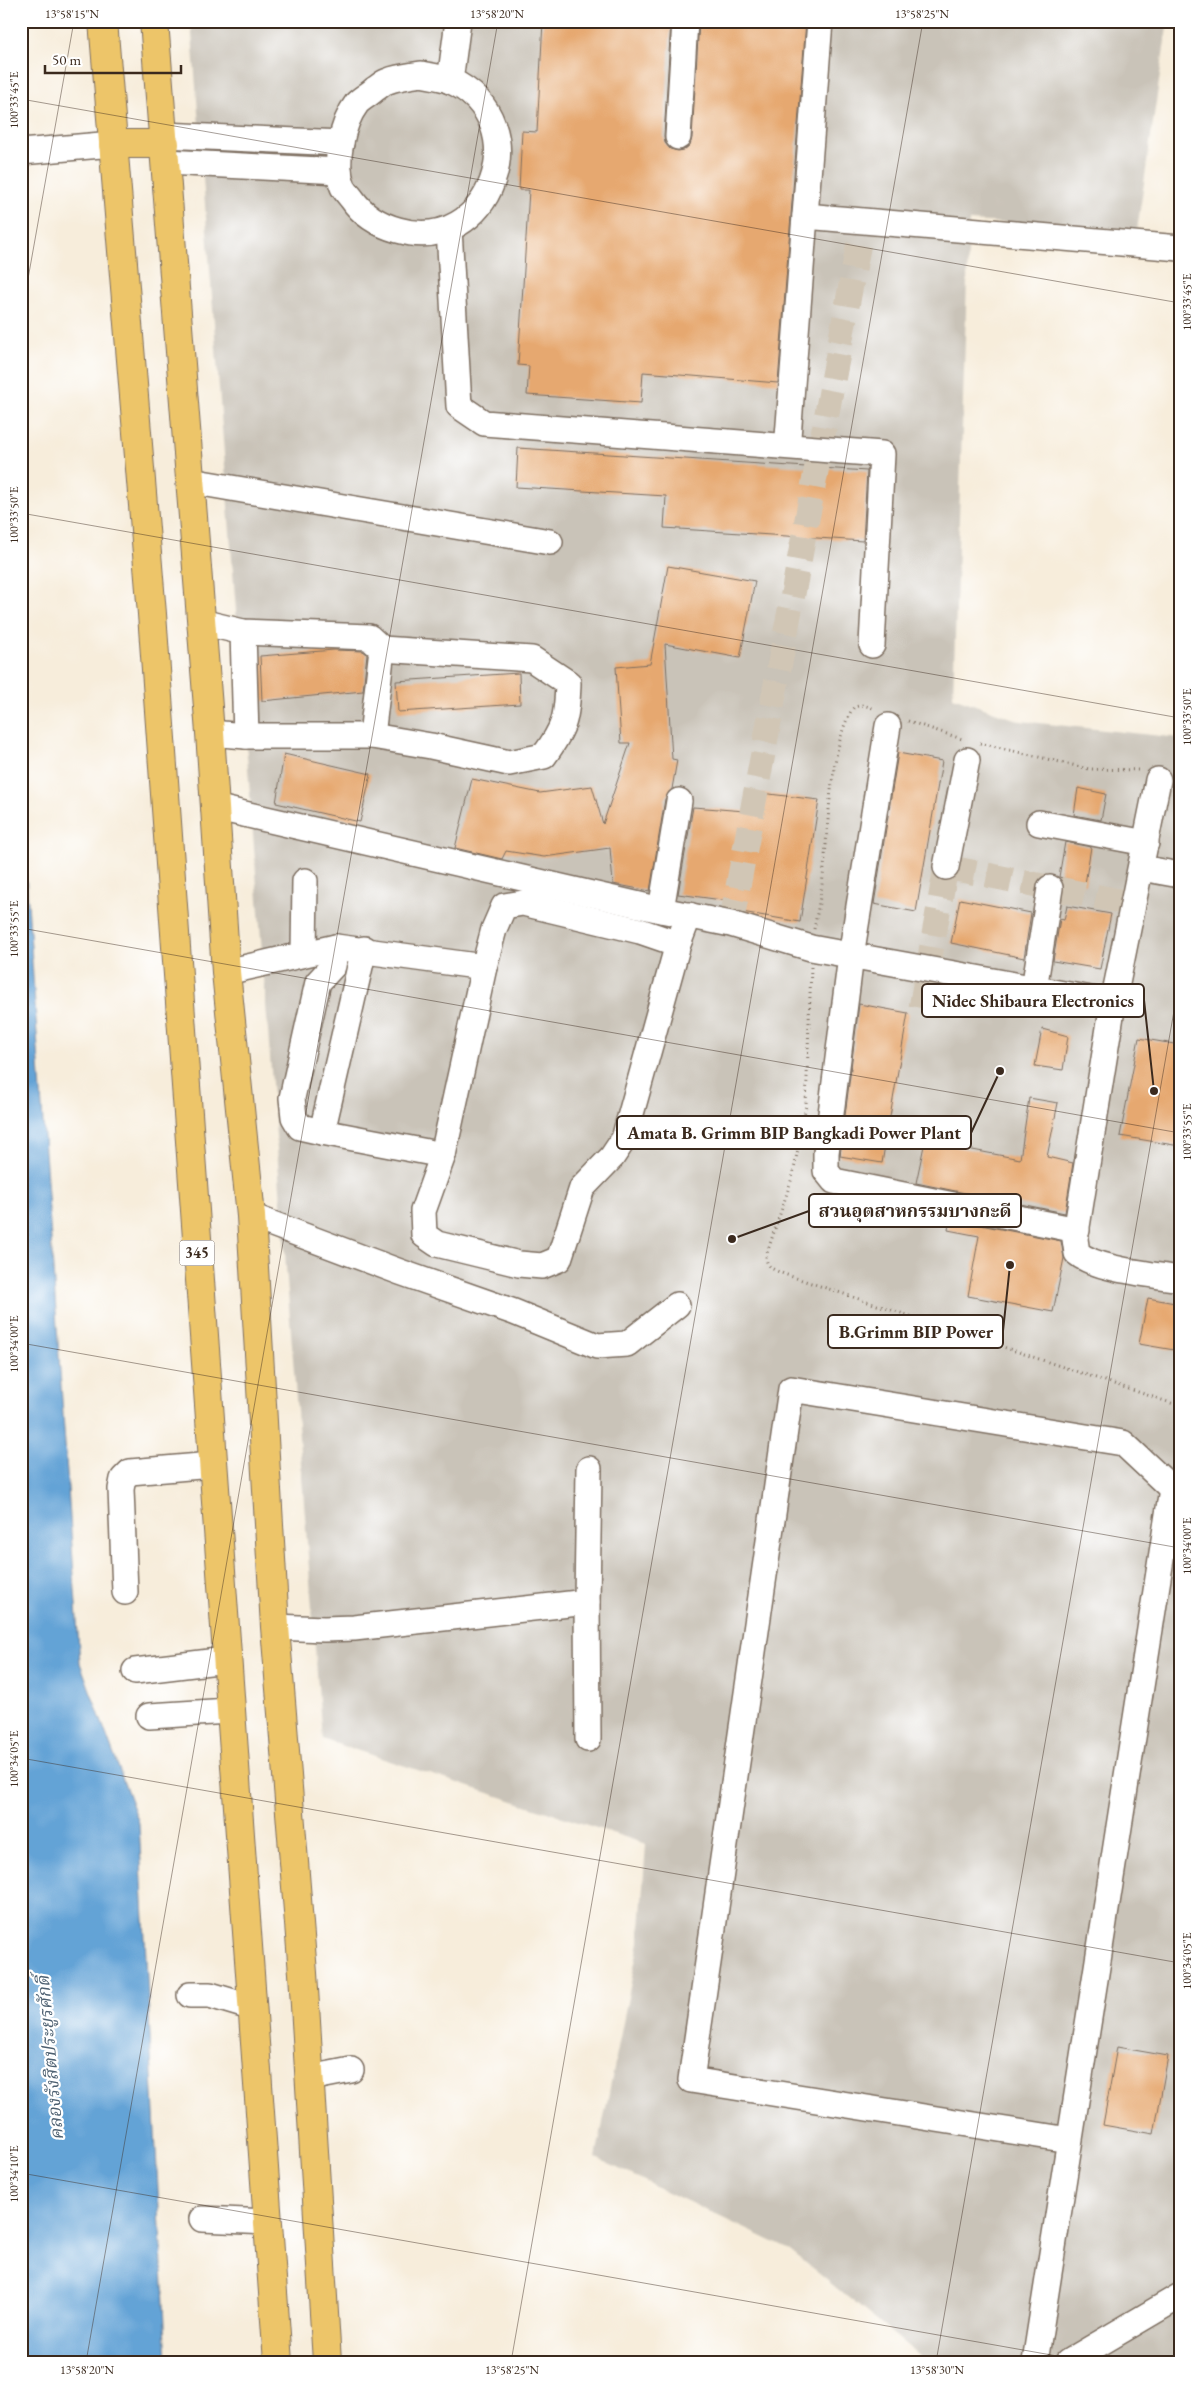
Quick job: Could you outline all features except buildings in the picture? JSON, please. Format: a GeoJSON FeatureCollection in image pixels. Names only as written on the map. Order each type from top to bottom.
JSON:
{"type":"FeatureCollection","features":[{"type":"Feature","properties":{"kind":"main road","name":"345"},"geometry":{"type":"LineString","coordinates":[[103,21],[152,624],[250,2007],[278,2362]]}},
{"type":"Feature","properties":{"kind":"main road"},"geometry":{"type":"LineString","coordinates":[[154,21],[210,733],[226,972],[251,1216],[275,1627],[310,2078],[327,2362]]}},
{"type":"Feature","properties":{"kind":"main road"},"geometry":{"type":"LineString","coordinates":[[113,144],[165,147]]}},
{"type":"Feature","properties":{"kind":"street"},"geometry":{"type":"LineString","coordinates":[[450,81],[458,21]]}},
{"type":"Feature","properties":{"kind":"street"},"geometry":{"type":"LineString","coordinates":[[678,137],[686,21]]}},
{"type":"Feature","properties":{"kind":"street"},"geometry":{"type":"LineString","coordinates":[[788,437],[820,21]]}},
{"type":"Feature","properties":{"kind":"street"},"geometry":{"type":"LineString","coordinates":[[421,74],[450,81],[475,98],[492,123],[498,145],[498,168],[491,189],[478,209],[449,229],[414,235],[380,225],[354,202],[343,188],[339,171],[341,143],[348,118],[358,102],[386,81],[421,74]]}},
{"type":"Feature","properties":{"kind":"street"},"geometry":{"type":"LineString","coordinates":[[165,147],[341,143]]}},
{"type":"Feature","properties":{"kind":"street"},"geometry":{"type":"LineString","coordinates":[[21,152],[113,144]]}},
{"type":"Feature","properties":{"kind":"street"},"geometry":{"type":"LineString","coordinates":[[165,147],[339,171]]}},
{"type":"Feature","properties":{"kind":"street"},"geometry":{"type":"LineString","coordinates":[[805,216],[1180,248]]}},
{"type":"Feature","properties":{"kind":"street"},"geometry":{"type":"LineString","coordinates":[[449,229],[459,406],[484,423],[882,454],[872,645]]}},
{"type":"Feature","properties":{"kind":"street"},"geometry":{"type":"LineString","coordinates":[[190,481],[550,542]]}},
{"type":"Feature","properties":{"kind":"street"},"geometry":{"type":"LineString","coordinates":[[200,622],[244,632],[369,637],[382,649],[532,659],[568,683],[567,709],[561,734],[544,756],[510,763],[431,746],[372,736],[246,736],[210,733]]}},
{"type":"Feature","properties":{"kind":"street"},"geometry":{"type":"LineString","coordinates":[[244,632],[246,736]]}},
{"type":"Feature","properties":{"kind":"street"},"geometry":{"type":"LineString","coordinates":[[372,736],[382,649]]}},
{"type":"Feature","properties":{"kind":"street"},"geometry":{"type":"LineString","coordinates":[[890,718],[851,956],[826,1152],[826,1171],[834,1181],[1077,1230]]}},
{"type":"Feature","properties":{"kind":"street"},"geometry":{"type":"LineString","coordinates":[[946,866],[969,747]]}},
{"type":"Feature","properties":{"kind":"street"},"geometry":{"type":"LineString","coordinates":[[1153,775],[1146,843],[1113,1003],[1077,1230],[1077,1253],[1097,1264],[1180,1279]]}},
{"type":"Feature","properties":{"kind":"street"},"geometry":{"type":"LineString","coordinates":[[661,910],[679,801]]}},
{"type":"Feature","properties":{"kind":"street"},"geometry":{"type":"LineString","coordinates":[[214,808],[730,924],[811,948],[1113,1003]]}},
{"type":"Feature","properties":{"kind":"street"},"geometry":{"type":"LineString","coordinates":[[1039,823],[1146,843]]}},
{"type":"Feature","properties":{"kind":"street"},"geometry":{"type":"LineString","coordinates":[[1141,868],[1180,875]]}},
{"type":"Feature","properties":{"kind":"street"},"geometry":{"type":"LineString","coordinates":[[304,952],[305,881]]}},
{"type":"Feature","properties":{"kind":"street"},"geometry":{"type":"LineString","coordinates":[[1034,988],[1050,888]]}},
{"type":"Feature","properties":{"kind":"street"},"geometry":{"type":"LineString","coordinates":[[678,944],[640,931],[523,903],[504,906],[494,929],[484,967],[443,1155],[423,1211],[424,1235],[437,1244],[519,1264],[542,1266],[559,1259],[582,1188],[612,1157],[624,1139],[678,944],[689,915]]}},
{"type":"Feature","properties":{"kind":"street"},"geometry":{"type":"LineString","coordinates":[[226,972],[304,952],[336,947],[364,949],[484,967]]}},
{"type":"Feature","properties":{"kind":"street"},"geometry":{"type":"LineString","coordinates":[[336,947],[333,966],[318,982],[292,1098],[294,1117],[300,1127],[443,1155]]}},
{"type":"Feature","properties":{"kind":"street"},"geometry":{"type":"LineString","coordinates":[[322,1132],[364,949]]}},
{"type":"Feature","properties":{"kind":"street"},"geometry":{"type":"LineString","coordinates":[[251,1216],[400,1272],[514,1312],[597,1346],[627,1344],[677,1304]]}},
{"type":"Feature","properties":{"kind":"street"},"geometry":{"type":"LineString","coordinates":[[1035,2362],[1176,1490],[1122,1444],[791,1389],[691,2080],[1070,2140]]}},
{"type":"Feature","properties":{"kind":"street"},"geometry":{"type":"LineString","coordinates":[[126,1592],[121,1489],[123,1479],[130,1472],[212,1465]]}},
{"type":"Feature","properties":{"kind":"street"},"geometry":{"type":"LineString","coordinates":[[588,1740],[587,1602],[589,1469]]}},
{"type":"Feature","properties":{"kind":"street"},"geometry":{"type":"LineString","coordinates":[[275,1627],[324,1630],[354,1628],[587,1602]]}},
{"type":"Feature","properties":{"kind":"street"},"geometry":{"type":"LineString","coordinates":[[135,1671],[226,1660]]}},
{"type":"Feature","properties":{"kind":"street"},"geometry":{"type":"LineString","coordinates":[[149,1716],[229,1711]]}},
{"type":"Feature","properties":{"kind":"street"},"geometry":{"type":"LineString","coordinates":[[190,1995],[210,1995],[250,2007]]}},
{"type":"Feature","properties":{"kind":"street"},"geometry":{"type":"LineString","coordinates":[[310,2078],[351,2070]]}},
{"type":"Feature","properties":{"kind":"street"},"geometry":{"type":"LineString","coordinates":[[202,2219],[267,2222]]}},
{"type":"Feature","properties":{"kind":"street"},"geometry":{"type":"LineString","coordinates":[[1068,2362],[1180,2296]]}},
{"type":"Feature","properties":{"kind":"path"},"geometry":{"type":"LineString","coordinates":[[1153,775],[1089,769],[969,747],[890,718],[863,705],[854,706],[848,714],[835,760],[824,872],[811,948],[806,1105],[793,1175],[766,1256],[766,1262],[770,1267],[784,1274],[1180,1406]]}},
{"type":"Feature","properties":{"kind":"shaded area"},"geometry":{"type":"Polygon","coordinates":[[[191,21],[1168,21],[1137,230],[969,221],[953,697],[1020,721],[1180,738],[1180,2362],[927,2362],[790,2250],[596,2158],[639,1942],[646,1844],[322,1739],[191,21]]]}},
{"type":"Feature","properties":{"kind":"water","name":"คลองรังสิตประยูรศักดิ์"},"geometry":{"type":"Polygon","coordinates":[[[21,800],[80,1663],[139,1823],[167,2362],[21,2362],[21,800]]]}},
{"type":"Feature","properties":{"kind":"tunnel"},"geometry":{"type":"LineString","coordinates":[[731,924],[863,221]]}},
{"type":"Feature","properties":{"kind":"tunnel"},"geometry":{"type":"LineString","coordinates":[[921,1008],[946,867],[1134,904]]}},
{"type":"Feature","properties":{"kind":"place","name":"Amata B. Grimm BIP Bangkadi Power Plant"},"geometry":{"type":"Point","coordinates":[1000,1071]}},
{"type":"Feature","properties":{"kind":"place","name":"Nidec Shibaura Electronics"},"geometry":{"type":"Point","coordinates":[1154,1091]}},
{"type":"Feature","properties":{"kind":"place","name":"สวนอุตสาหกรรมบางกะดี"},"geometry":{"type":"Point","coordinates":[732,1239]}},
{"type":"Feature","properties":{"kind":"place","name":"B.Grimm BIP Power"},"geometry":{"type":"Point","coordinates":[1010,1265]}}]}
